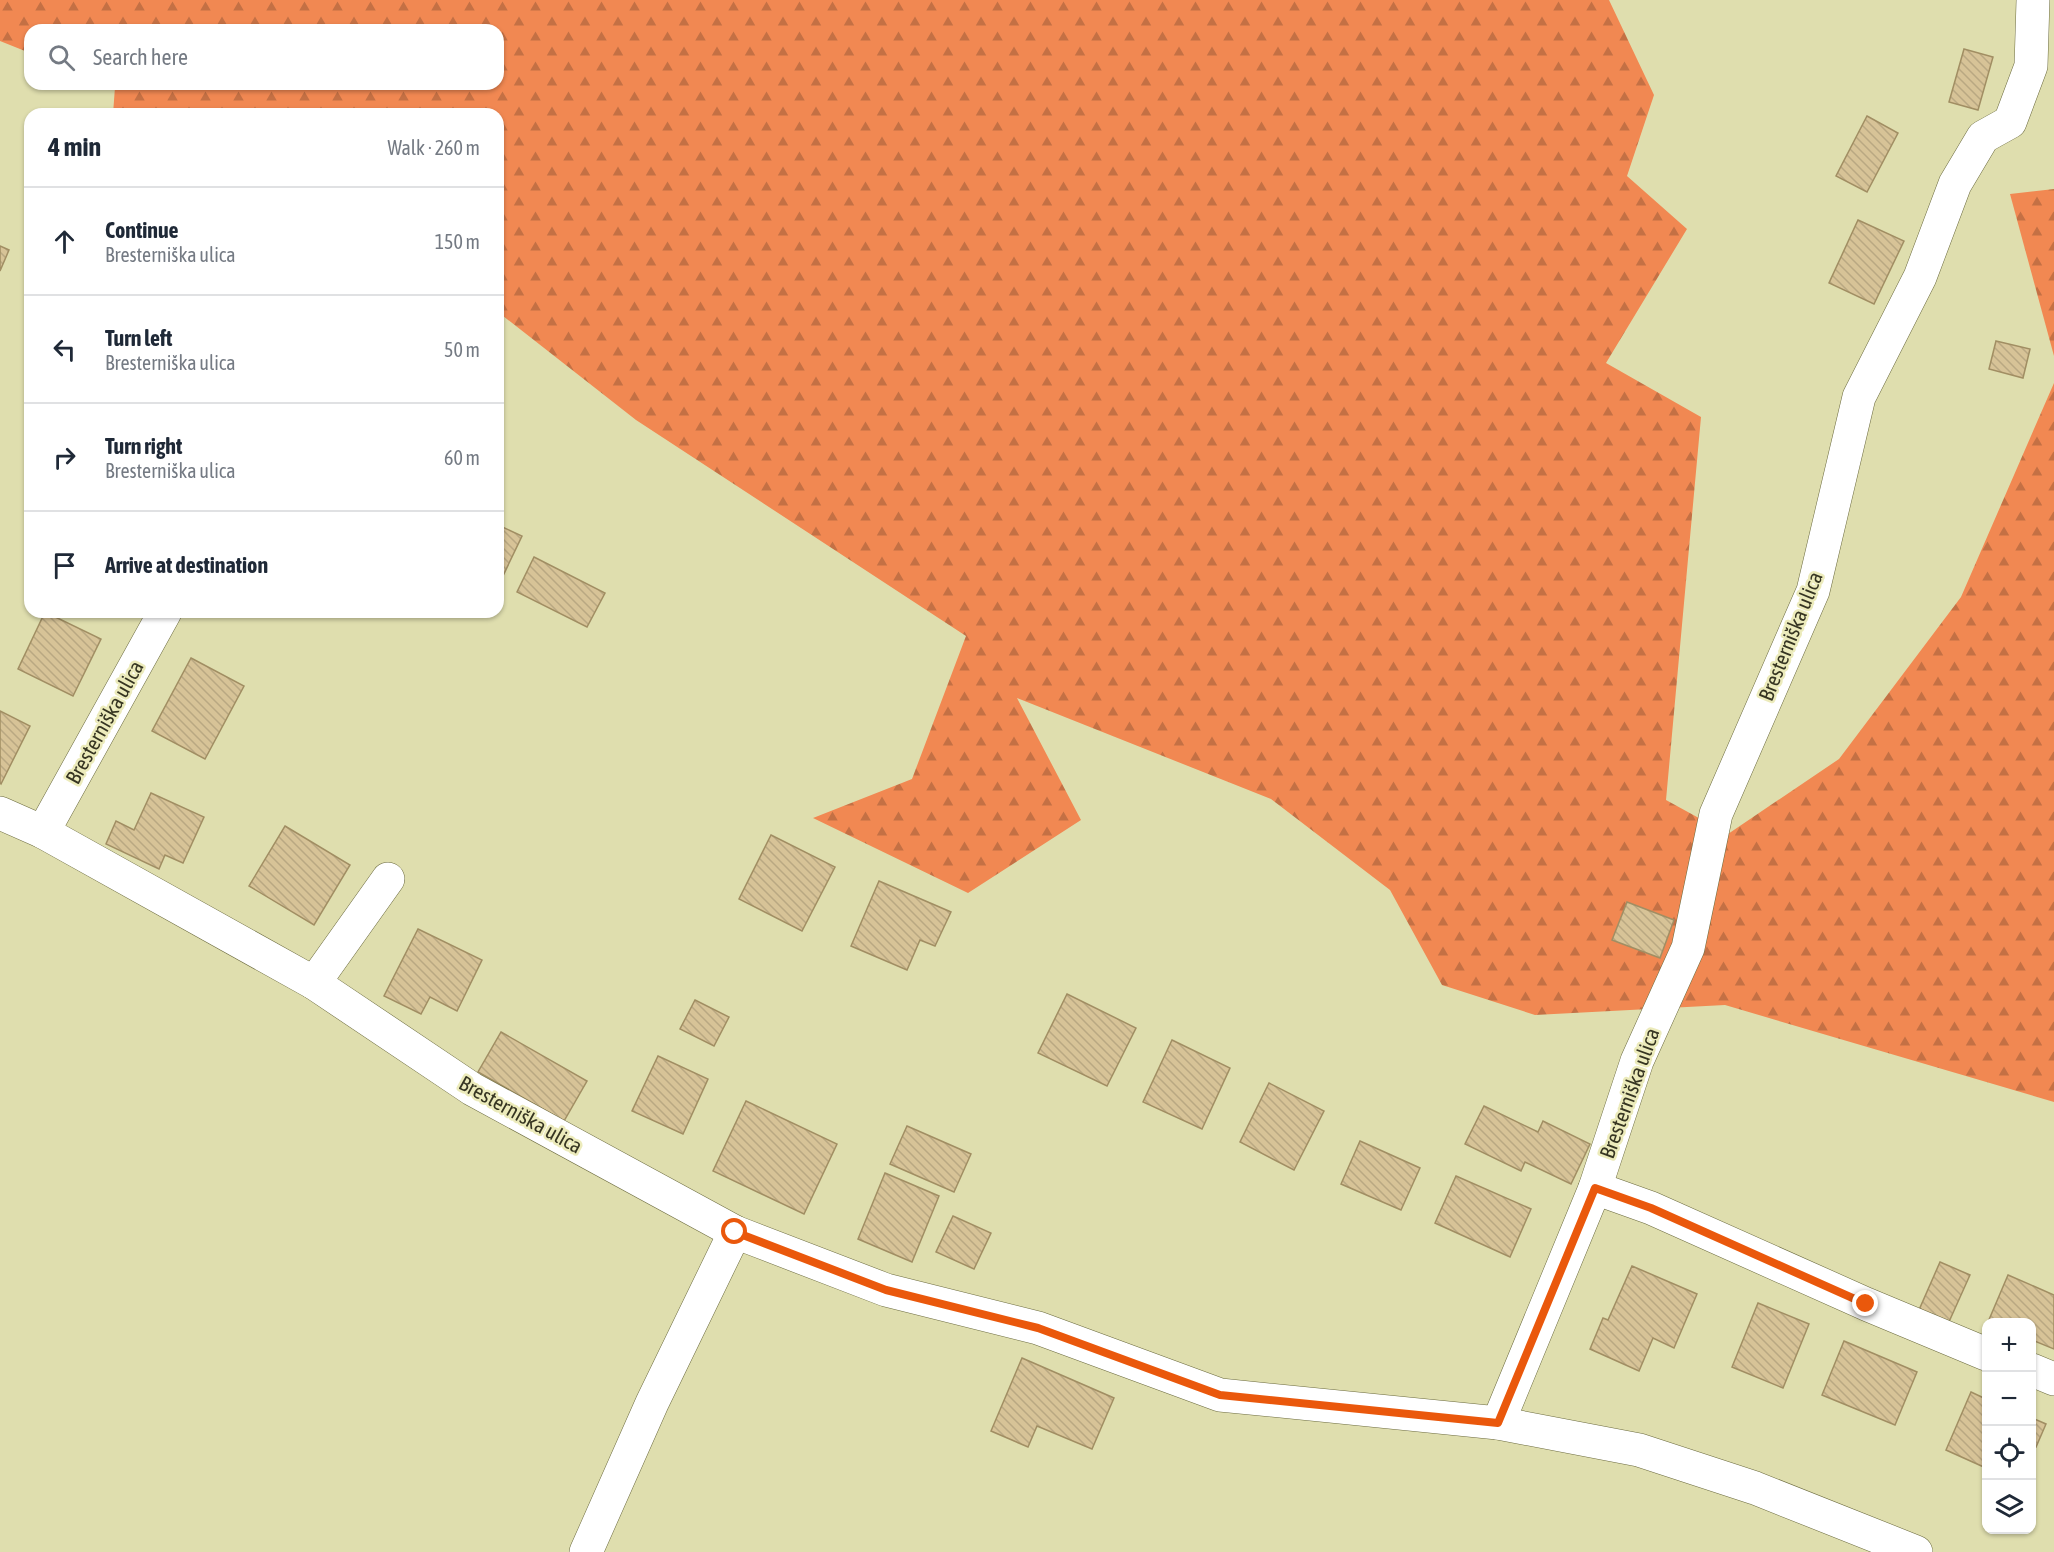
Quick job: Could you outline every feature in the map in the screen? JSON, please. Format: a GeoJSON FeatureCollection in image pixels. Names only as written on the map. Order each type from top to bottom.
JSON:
{"type":"FeatureCollection","features":[{"type":"Feature","properties":{"kind":"street","name":"Bresterniška ulica"},"geometry":{"type":"LineString","coordinates":[[1498,1423],[1595,1188],[1638,1061],[1688,948],[1716,814],[1813,591],[1859,397],[1920,277],[1955,184],[1983,137],[2010,122],[2031,66],[2033,0]]}},
{"type":"Feature","properties":{"kind":"street","name":"Bresterniška ulica"},"geometry":{"type":"LineString","coordinates":[[43,832],[162,618]]}},
{"type":"Feature","properties":{"kind":"street","name":"Bresterniška ulica"},"geometry":{"type":"LineString","coordinates":[[0,813],[43,832],[314,983],[472,1089],[735,1232],[886,1290],[1038,1328],[1220,1395],[1498,1423],[1639,1450],[1755,1488],[1916,1552]]}},
{"type":"Feature","properties":{"kind":"street"},"geometry":{"type":"LineString","coordinates":[[314,983],[388,879]]}},
{"type":"Feature","properties":{"kind":"street"},"geometry":{"type":"LineString","coordinates":[[1595,1188],[1651,1208],[1866,1304],[1982,1352]]}},
{"type":"Feature","properties":{"kind":"street"},"geometry":{"type":"LineString","coordinates":[[586,1552],[652,1403],[735,1232]]}},
{"type":"Feature","properties":{"kind":"street"},"geometry":{"type":"LineString","coordinates":[[2036,1372],[2054,1379]]}},
{"type":"Feature","properties":{"kind":"green space"},"geometry":{"type":"Polygon","coordinates":[[[0,0],[1609,0],[1654,95],[1627,176],[1687,229],[1606,363],[1701,417],[1666,800],[1728,834],[1839,759],[1961,597],[2054,383],[2054,1102],[1725,1005],[1535,1015],[1442,985],[1390,890],[1271,799],[1017,698],[1081,820],[968,893],[813,818],[912,779],[966,636],[636,420],[504,317],[504,108],[113,108],[115,90],[504,90],[504,24],[24,24],[24,51],[0,41],[0,0]]]}},
{"type":"Feature","properties":{"kind":"green space"},"geometry":{"type":"Polygon","coordinates":[[[2054,189],[2054,356],[2010,194],[2054,189]]]}},
{"type":"Feature","properties":{"kind":"building"},"geometry":{"type":"Polygon","coordinates":[[[1964,49],[1993,57],[1978,110],[1949,102],[1964,49]]]}},
{"type":"Feature","properties":{"kind":"building"},"geometry":{"type":"Polygon","coordinates":[[[1867,116],[1898,133],[1867,192],[1836,176],[1867,116]]]}},
{"type":"Feature","properties":{"kind":"building"},"geometry":{"type":"Polygon","coordinates":[[[1858,220],[1904,241],[1874,304],[1829,283],[1858,220]]]}},
{"type":"Feature","properties":{"kind":"building"},"geometry":{"type":"Polygon","coordinates":[[[0,246],[9,250],[0,271],[0,246]]]}},
{"type":"Feature","properties":{"kind":"building"},"geometry":{"type":"Polygon","coordinates":[[[1996,341],[2030,349],[2023,378],[1989,369],[1996,341]]]}},
{"type":"Feature","properties":{"kind":"building"},"geometry":{"type":"Polygon","coordinates":[[[504,528],[522,536],[504,574],[504,528]]]}},
{"type":"Feature","properties":{"kind":"building"},"geometry":{"type":"Polygon","coordinates":[[[534,557],[605,593],[587,627],[517,592],[534,557]]]}},
{"type":"Feature","properties":{"kind":"building"},"geometry":{"type":"Polygon","coordinates":[[[42,618],[57,618],[101,639],[73,696],[18,669],[42,618]]]}},
{"type":"Feature","properties":{"kind":"building"},"geometry":{"type":"Polygon","coordinates":[[[191,658],[244,686],[205,759],[152,731],[191,658]]]}},
{"type":"Feature","properties":{"kind":"building"},"geometry":{"type":"Polygon","coordinates":[[[0,711],[30,726],[1,784],[0,783],[0,711]]]}},
{"type":"Feature","properties":{"kind":"building"},"geometry":{"type":"Polygon","coordinates":[[[151,793],[204,817],[183,863],[165,855],[159,869],[106,844],[116,821],[134,830],[151,793]]]}},
{"type":"Feature","properties":{"kind":"building"},"geometry":{"type":"Polygon","coordinates":[[[285,826],[350,865],[314,925],[249,886],[285,826]]]}},
{"type":"Feature","properties":{"kind":"building"},"geometry":{"type":"Polygon","coordinates":[[[771,835],[835,867],[802,931],[739,899],[771,835]]]}},
{"type":"Feature","properties":{"kind":"building"},"geometry":{"type":"Polygon","coordinates":[[[879,881],[951,912],[935,946],[920,940],[907,970],[851,946],[879,881]]]}},
{"type":"Feature","properties":{"kind":"building"},"geometry":{"type":"Polygon","coordinates":[[[1627,902],[1674,920],[1660,958],[1612,940],[1627,902]]]}},
{"type":"Feature","properties":{"kind":"building"},"geometry":{"type":"Polygon","coordinates":[[[418,929],[482,960],[457,1011],[430,997],[421,1014],[384,996],[418,929]]]}},
{"type":"Feature","properties":{"kind":"building"},"geometry":{"type":"Polygon","coordinates":[[[1067,994],[1136,1028],[1107,1086],[1038,1053],[1067,994]]]}},
{"type":"Feature","properties":{"kind":"building"},"geometry":{"type":"Polygon","coordinates":[[[695,1000],[729,1017],[714,1046],[680,1029],[695,1000]]]}},
{"type":"Feature","properties":{"kind":"building"},"geometry":{"type":"Polygon","coordinates":[[[501,1032],[587,1081],[564,1121],[478,1072],[501,1032]]]}},
{"type":"Feature","properties":{"kind":"building"},"geometry":{"type":"Polygon","coordinates":[[[1172,1040],[1230,1068],[1202,1129],[1143,1102],[1172,1040]]]}},
{"type":"Feature","properties":{"kind":"building"},"geometry":{"type":"Polygon","coordinates":[[[658,1056],[708,1079],[683,1134],[632,1111],[658,1056]]]}},
{"type":"Feature","properties":{"kind":"building"},"geometry":{"type":"Polygon","coordinates":[[[1269,1083],[1324,1111],[1294,1170],[1240,1142],[1269,1083]]]}},
{"type":"Feature","properties":{"kind":"building"},"geometry":{"type":"Polygon","coordinates":[[[746,1101],[837,1144],[804,1214],[713,1171],[746,1101]]]}},
{"type":"Feature","properties":{"kind":"building"},"geometry":{"type":"Polygon","coordinates":[[[1484,1106],[1538,1132],[1543,1121],[1590,1144],[1571,1184],[1525,1162],[1521,1171],[1465,1144],[1484,1106]]]}},
{"type":"Feature","properties":{"kind":"building"},"geometry":{"type":"Polygon","coordinates":[[[907,1126],[971,1154],[954,1192],[890,1164],[907,1126]]]}},
{"type":"Feature","properties":{"kind":"building"},"geometry":{"type":"Polygon","coordinates":[[[1360,1141],[1420,1168],[1401,1210],[1341,1184],[1360,1141]]]}},
{"type":"Feature","properties":{"kind":"building"},"geometry":{"type":"Polygon","coordinates":[[[885,1173],[939,1196],[912,1262],[858,1239],[885,1173]]]}},
{"type":"Feature","properties":{"kind":"building"},"geometry":{"type":"Polygon","coordinates":[[[1456,1176],[1531,1209],[1510,1257],[1435,1223],[1456,1176]]]}},
{"type":"Feature","properties":{"kind":"building"},"geometry":{"type":"Polygon","coordinates":[[[953,1216],[991,1233],[974,1269],[936,1252],[953,1216]]]}},
{"type":"Feature","properties":{"kind":"building"},"geometry":{"type":"Polygon","coordinates":[[[1940,1262],[1970,1275],[1948,1324],[1919,1310],[1940,1262]]]}},
{"type":"Feature","properties":{"kind":"building"},"geometry":{"type":"Polygon","coordinates":[[[1632,1266],[1697,1294],[1674,1348],[1653,1338],[1639,1371],[1590,1349],[1603,1318],[1608,1320],[1632,1266]]]}},
{"type":"Feature","properties":{"kind":"building"},"geometry":{"type":"Polygon","coordinates":[[[2008,1275],[2054,1295],[2054,1349],[2036,1342],[2036,1318],[1990,1318],[2008,1275]]]}},
{"type":"Feature","properties":{"kind":"building"},"geometry":{"type":"Polygon","coordinates":[[[1758,1303],[1809,1324],[1783,1388],[1732,1367],[1758,1303]]]}},
{"type":"Feature","properties":{"kind":"building"},"geometry":{"type":"Polygon","coordinates":[[[1844,1341],[1917,1372],[1895,1425],[1822,1395],[1844,1341]]]}},
{"type":"Feature","properties":{"kind":"building"},"geometry":{"type":"Polygon","coordinates":[[[1022,1358],[1114,1398],[1092,1449],[1037,1426],[1028,1447],[991,1431],[1022,1358]]]}},
{"type":"Feature","properties":{"kind":"building"},"geometry":{"type":"Polygon","coordinates":[[[1971,1392],[1982,1397],[1982,1466],[1946,1450],[1971,1392]]]}},
{"type":"Feature","properties":{"kind":"building"},"geometry":{"type":"Polygon","coordinates":[[[2036,1420],[2046,1424],[2036,1447],[2036,1420]]]}},
{"type":"Feature","properties":{"kind":"route"},"geometry":{"type":"LineString","coordinates":[[735,1232],[886,1290],[1038,1328],[1220,1395],[1498,1423],[1595,1188],[1651,1208],[1866,1304]]}}]}
